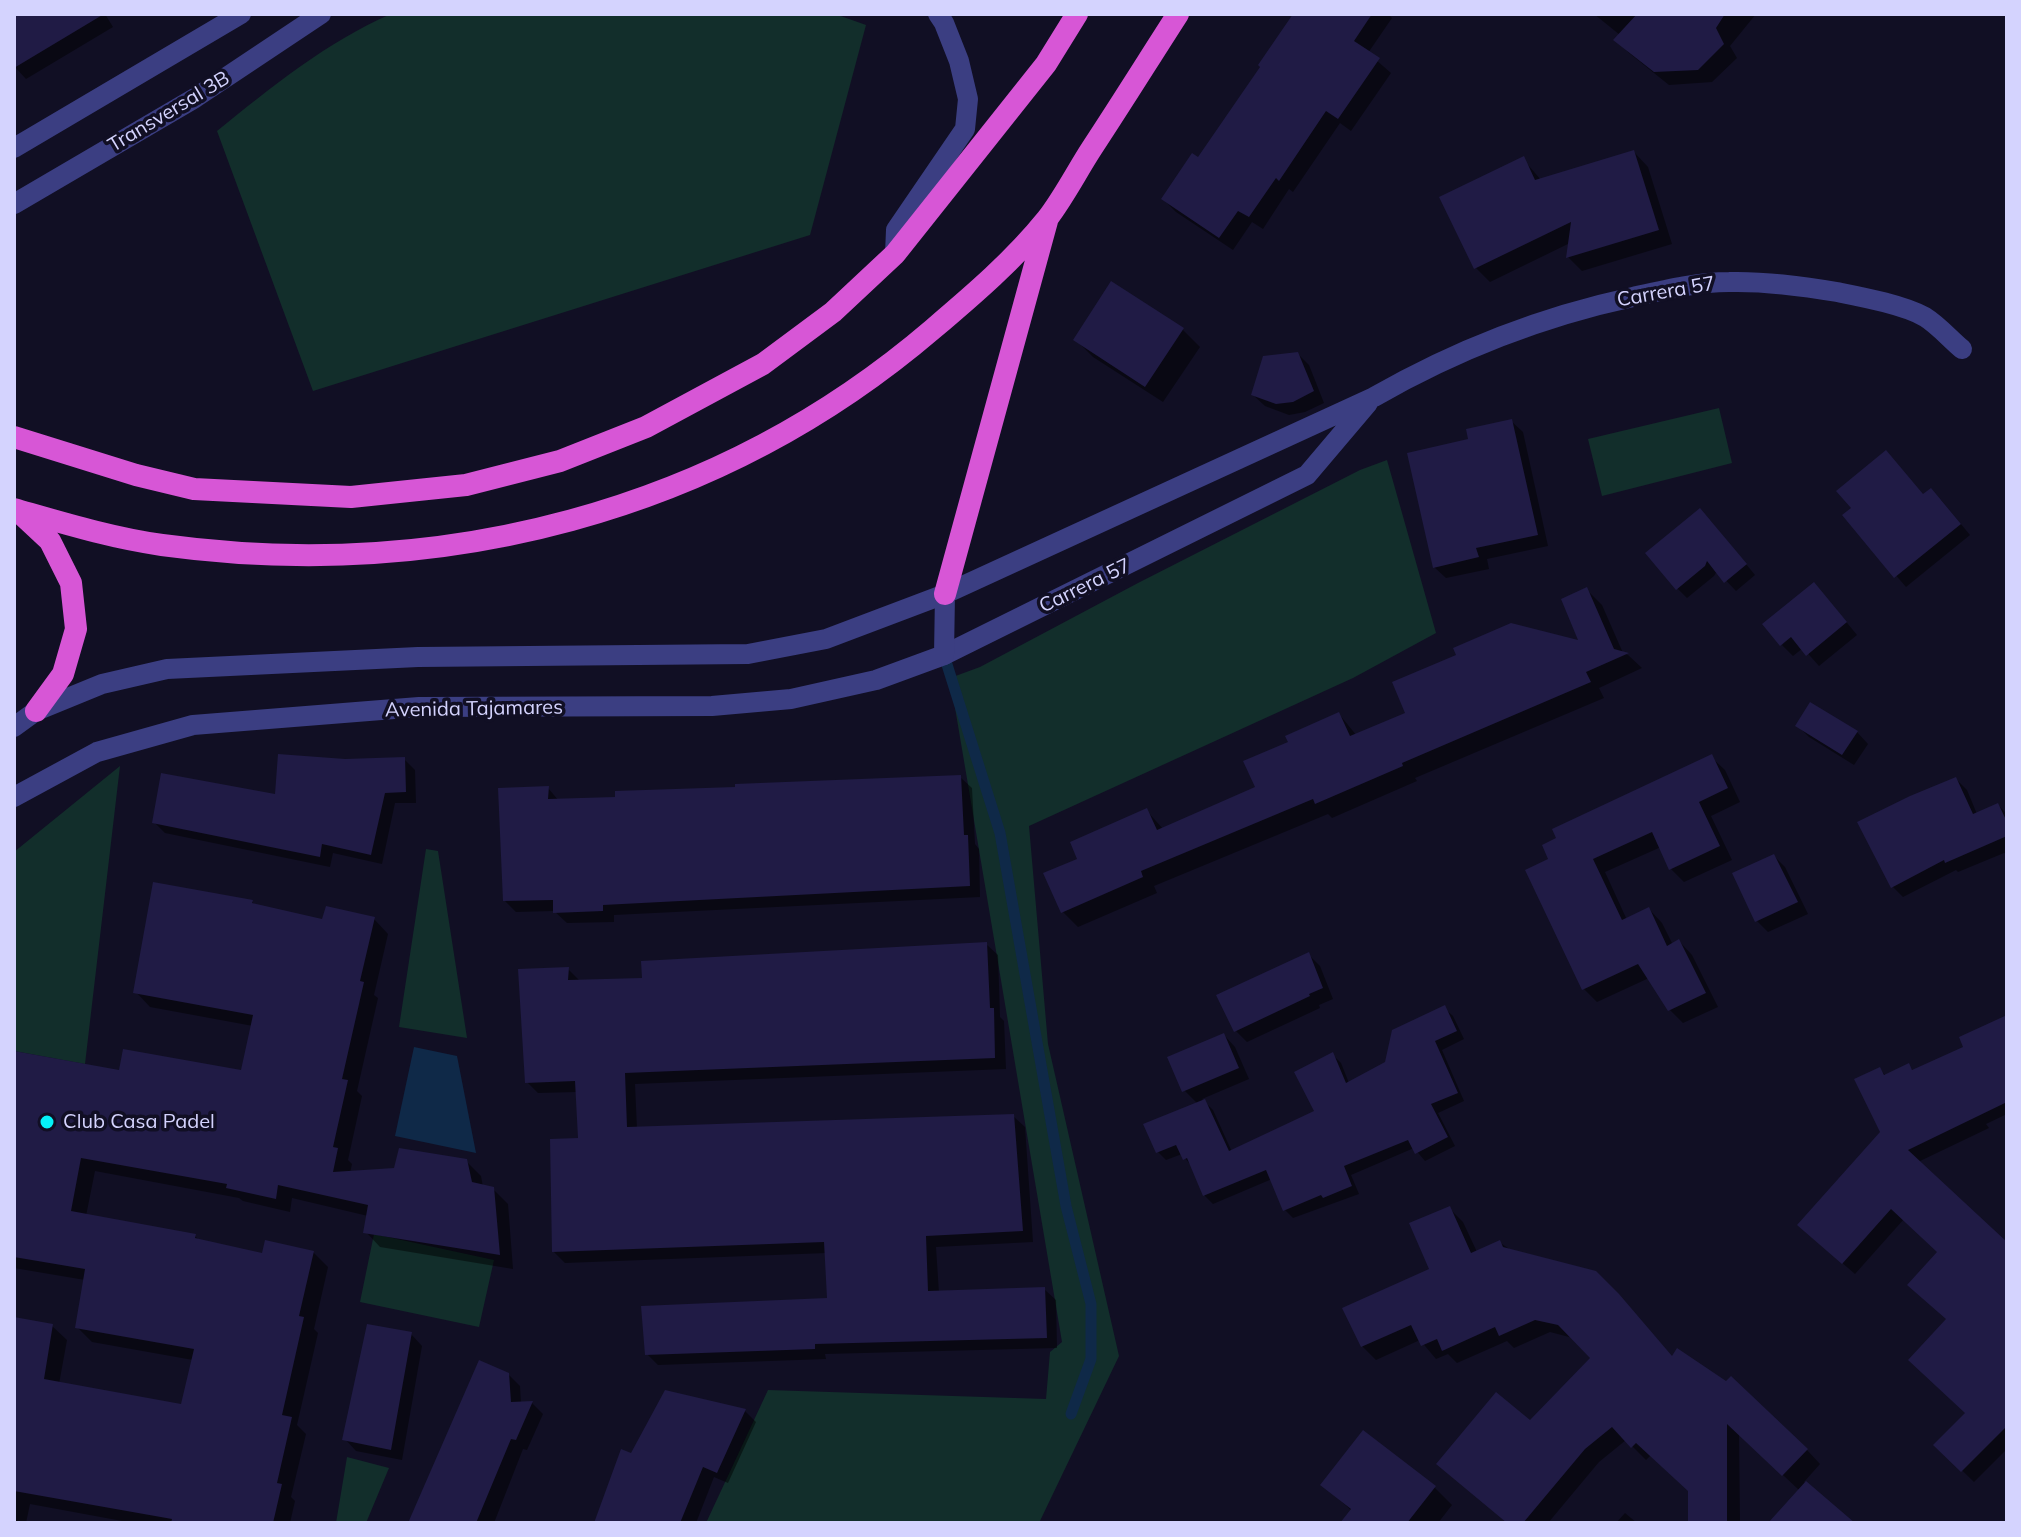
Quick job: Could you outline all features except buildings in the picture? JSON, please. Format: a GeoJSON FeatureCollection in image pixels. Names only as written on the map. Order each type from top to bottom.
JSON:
{"type":"FeatureCollection","features":[{"type":"Feature","properties":{"kind":"highway"},"geometry":{"type":"LineString","coordinates":[[14,437],[93,463],[194,489],[351,497],[466,485],[560,461],[646,427],[763,364],[833,312],[895,254],[1046,64],[1077,14]]}},
{"type":"Feature","properties":{"kind":"highway"},"geometry":{"type":"LineString","coordinates":[[15,510],[103,534],[159,544],[292,556],[420,551],[510,536],[577,520],[664,491],[722,466],[826,410],[893,363],[990,280],[1048,217],[1178,14]]}},
{"type":"Feature","properties":{"kind":"highway"},"geometry":{"type":"LineString","coordinates":[[945,594],[1048,217]]}},
{"type":"Feature","properties":{"kind":"highway"},"geometry":{"type":"LineString","coordinates":[[15,510],[50,541],[71,583],[76,629],[63,674],[36,711]]}},
{"type":"Feature","properties":{"kind":"street"},"geometry":{"type":"LineString","coordinates":[[14,148],[241,14]]}},
{"type":"Feature","properties":{"kind":"street","name":"Transversal 3B"},"geometry":{"type":"LineString","coordinates":[[14,204],[195,98],[321,14]]}},
{"type":"Feature","properties":{"kind":"street"},"geometry":{"type":"LineString","coordinates":[[895,254],[896,230],[965,129],[968,99],[959,61],[938,14]]}},
{"type":"Feature","properties":{"kind":"street","name":"Carrera 57"},"geometry":{"type":"LineString","coordinates":[[945,594],[1374,397],[1424,368],[1487,340],[1537,322],[1663,290],[1727,282],[1798,285],[1865,297],[1925,317],[1962,349]]}},
{"type":"Feature","properties":{"kind":"street","name":"Carrera 57"},"geometry":{"type":"LineString","coordinates":[[944,655],[1307,475],[1374,397]]}},
{"type":"Feature","properties":{"kind":"street"},"geometry":{"type":"LineString","coordinates":[[14,727],[36,711],[102,684],[167,669],[418,657],[748,654],[826,639],[945,594],[944,655]]}},
{"type":"Feature","properties":{"kind":"street","name":"Avenida Tajamares"},"geometry":{"type":"LineString","coordinates":[[14,797],[97,752],[193,725],[419,707],[728,705],[791,699],[876,680],[944,655]]}},
{"type":"Feature","properties":{"kind":"green space"},"geometry":{"type":"Polygon","coordinates":[[[391,14],[835,14],[866,25],[810,235],[313,391],[217,131],[322,52],[391,14]]]}},
{"type":"Feature","properties":{"kind":"green space"},"geometry":{"type":"Polygon","coordinates":[[[1719,408],[1732,463],[1602,496],[1588,439],[1719,408]]]}},
{"type":"Feature","properties":{"kind":"green space"},"geometry":{"type":"Polygon","coordinates":[[[1387,460],[1436,633],[1353,678],[1029,826],[1048,1044],[1119,1356],[1039,1523],[706,1523],[768,1390],[1046,1399],[1050,1352],[1062,1342],[950,678],[980,667],[1360,470],[1387,460]]]}},
{"type":"Feature","properties":{"kind":"green space"},"geometry":{"type":"Polygon","coordinates":[[[120,766],[85,1064],[14,1051],[14,852],[120,766]]]}},
{"type":"Feature","properties":{"kind":"green space"},"geometry":{"type":"Polygon","coordinates":[[[426,849],[438,851],[467,1038],[399,1027],[426,849]]]}},
{"type":"Feature","properties":{"kind":"green space"},"geometry":{"type":"Polygon","coordinates":[[[374,1234],[494,1260],[479,1327],[360,1302],[374,1234]]]}},
{"type":"Feature","properties":{"kind":"green space"},"geometry":{"type":"Polygon","coordinates":[[[347,1457],[389,1468],[366,1523],[336,1523],[347,1457]]]}},
{"type":"Feature","properties":{"kind":"water"},"geometry":{"type":"Polygon","coordinates":[[[414,1047],[457,1056],[476,1153],[395,1136],[414,1047]]]}},
{"type":"Feature","properties":{"kind":"waterway"},"geometry":{"type":"LineString","coordinates":[[944,655],[1000,833],[1066,1206],[1091,1304],[1091,1359],[1071,1414]]}},
{"type":"Feature","properties":{"kind":"place","name":"Club Casa Padel"},"geometry":{"type":"Point","coordinates":[47,1122]}}]}
